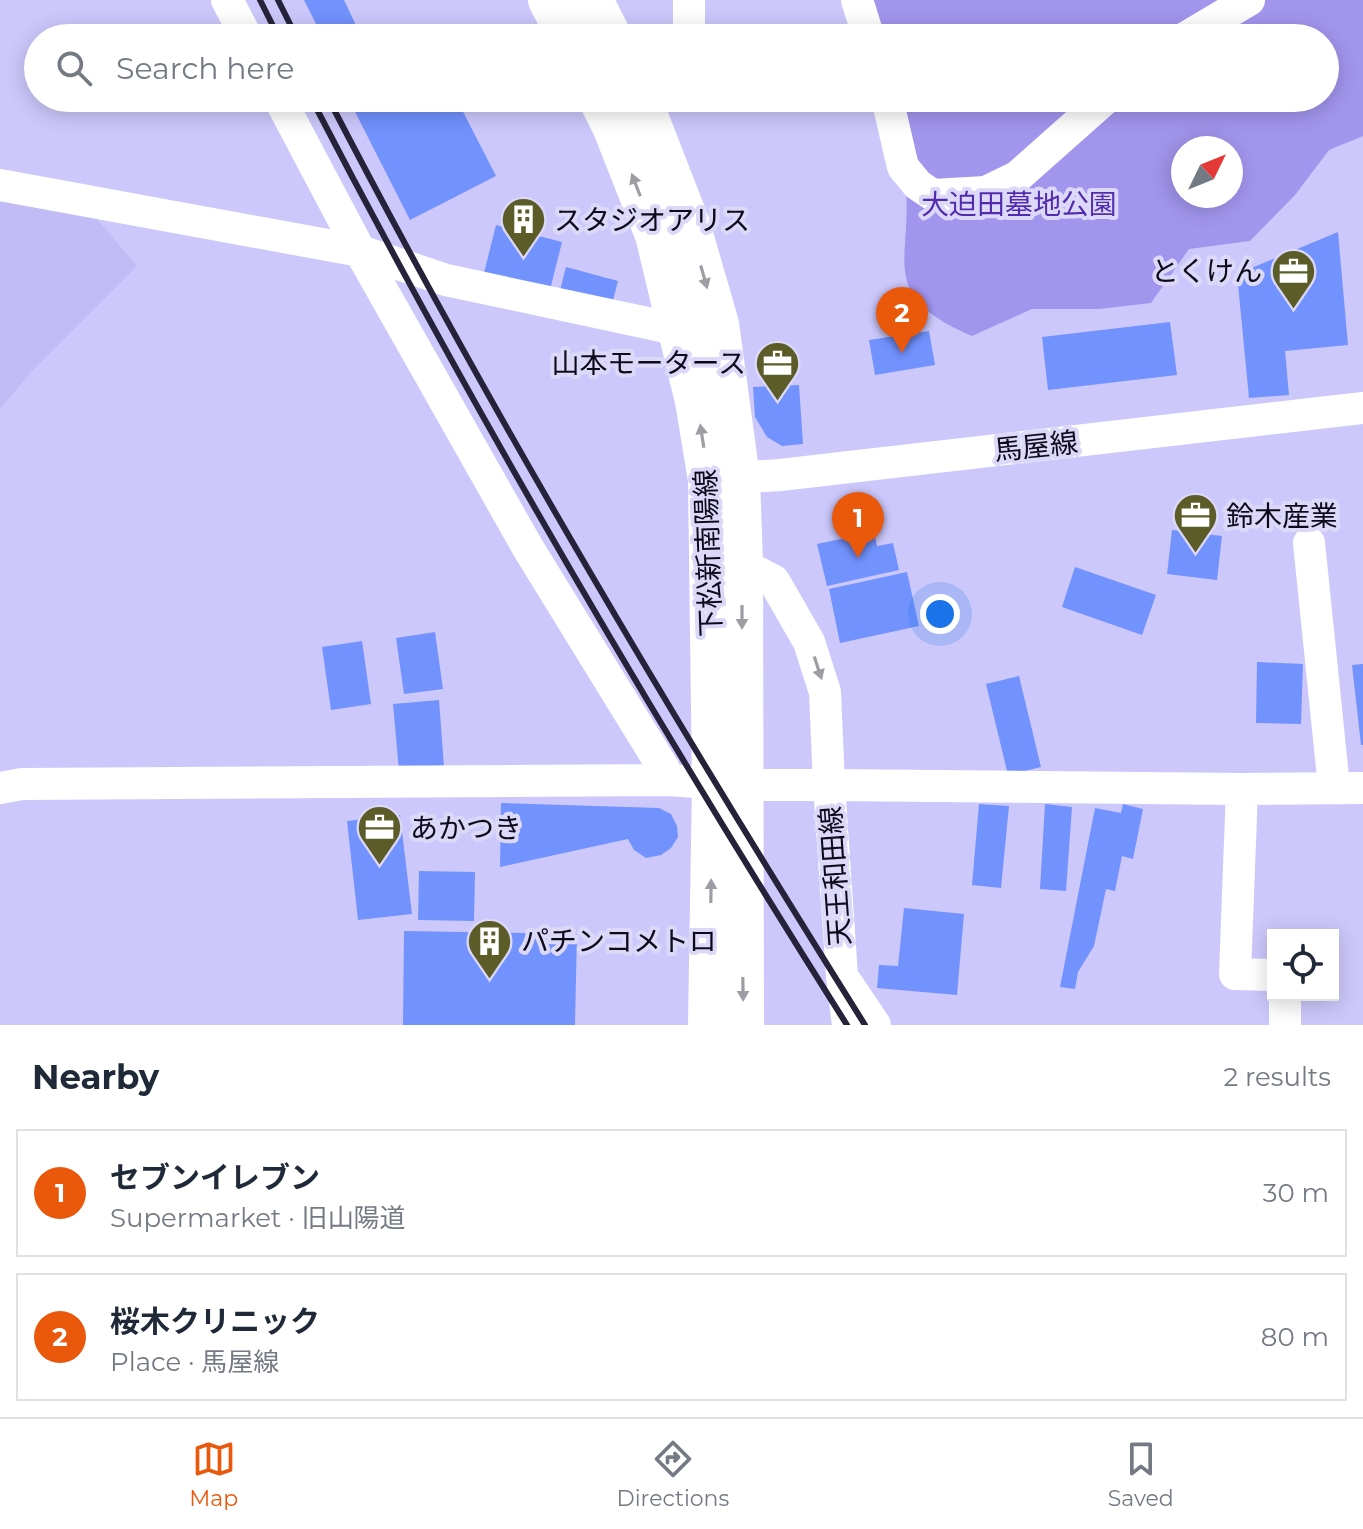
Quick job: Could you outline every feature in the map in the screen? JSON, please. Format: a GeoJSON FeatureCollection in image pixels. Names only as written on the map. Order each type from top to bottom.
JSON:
{"type":"FeatureCollection","features":[{"type":"Feature","properties":{"kind":"main road"},"geometry":{"type":"LineString","coordinates":[[549,0],[562,24]]}},
{"type":"Feature","properties":{"kind":"main road"},"geometry":{"type":"LineString","coordinates":[[592,0],[604,24]]}},
{"type":"Feature","properties":{"kind":"main road","name":"下松新南陽線"},"geometry":{"type":"LineString","coordinates":[[635,112],[656,235],[696,401],[724,479],[742,564],[709,1025]]}},
{"type":"Feature","properties":{"kind":"main road","name":"下松新南陽線"},"geometry":{"type":"LineString","coordinates":[[637,112],[689,224],[718,324],[724,479],[727,784],[743,1025]]}},
{"type":"Feature","properties":{"kind":"street"},"geometry":{"type":"LineString","coordinates":[[227,0],[240,24]]}},
{"type":"Feature","properties":{"kind":"street"},"geometry":{"type":"LineString","coordinates":[[689,0],[689,24]]}},
{"type":"Feature","properties":{"kind":"street"},"geometry":{"type":"LineString","coordinates":[[857,0],[865,24]]}},
{"type":"Feature","properties":{"kind":"street"},"geometry":{"type":"LineString","coordinates":[[1209,24],[1249,0]]}},
{"type":"Feature","properties":{"kind":"street"},"geometry":{"type":"LineString","coordinates":[[286,112],[360,251],[528,548],[664,769],[667,780]]}},
{"type":"Feature","properties":{"kind":"street"},"geometry":{"type":"LineString","coordinates":[[890,112],[903,167],[918,185],[933,195],[986,192],[1017,177],[1090,112]]}},
{"type":"Feature","properties":{"kind":"street"},"geometry":{"type":"LineString","coordinates":[[0,185],[360,251],[446,280],[680,330]]}},
{"type":"Feature","properties":{"kind":"street","name":"馬屋線"},"geometry":{"type":"LineString","coordinates":[[724,479],[1363,408]]}},
{"type":"Feature","properties":{"kind":"street"},"geometry":{"type":"LineString","coordinates":[[742,564],[774,581],[809,642],[825,692],[829,785],[1349,788],[1309,543]]}},
{"type":"Feature","properties":{"kind":"street","name":"天王和田線"},"geometry":{"type":"LineString","coordinates":[[0,788],[38,783],[667,780],[829,785],[842,976],[875,1025]]}},
{"type":"Feature","properties":{"kind":"street"},"geometry":{"type":"LineString","coordinates":[[1242,789],[1235,974],[1267,975]]}},
{"type":"Feature","properties":{"kind":"street"},"geometry":{"type":"LineString","coordinates":[[842,976],[848,1025]]}},
{"type":"Feature","properties":{"kind":"street"},"geometry":{"type":"LineString","coordinates":[[1285,1001],[1285,1025]]}},
{"type":"Feature","properties":{"kind":"shaded area"},"geometry":{"type":"Polygon","coordinates":[[[0,200],[85,205],[137,266],[32,371],[0,409],[0,200]]]}},
{"type":"Feature","properties":{"kind":"green space","name":"大迫田墓地公園"},"geometry":{"type":"Polygon","coordinates":[[[856,0],[1363,0],[1363,136],[1329,150],[1295,195],[1250,241],[1189,249],[1151,303],[1099,309],[1032,309],[972,336],[941,320],[921,305],[910,289],[904,253],[905,177],[890,112],[1339,112],[1339,24],[864,24],[856,0]]]}},
{"type":"Feature","properties":{"kind":"building"},"geometry":{"type":"Polygon","coordinates":[[[304,0],[344,0],[355,24],[316,24],[304,0]]]}},
{"type":"Feature","properties":{"kind":"building"},"geometry":{"type":"Polygon","coordinates":[[[355,112],[463,112],[496,176],[410,220],[355,112]]]}},
{"type":"Feature","properties":{"kind":"building","name":"スタジオアリス"},"geometry":{"type":"Polygon","coordinates":[[[496,225],[562,242],[549,294],[483,277],[496,225]]]}},
{"type":"Feature","properties":{"kind":"building","name":"とくけん"},"geometry":{"type":"Polygon","coordinates":[[[1338,232],[1348,345],[1285,351],[1289,395],[1249,398],[1237,274],[1338,232]]]}},
{"type":"Feature","properties":{"kind":"building"},"geometry":{"type":"Polygon","coordinates":[[[566,267],[618,281],[611,308],[559,294],[566,267]]]}},
{"type":"Feature","properties":{"kind":"building"},"geometry":{"type":"Polygon","coordinates":[[[1170,322],[1177,375],[1048,390],[1042,337],[1170,322]]]}},
{"type":"Feature","properties":{"kind":"building"},"geometry":{"type":"Polygon","coordinates":[[[929,331],[935,365],[875,375],[869,340],[929,331]]]}},
{"type":"Feature","properties":{"kind":"building","name":"山本モータース"},"geometry":{"type":"Polygon","coordinates":[[[799,385],[803,444],[782,446],[767,437],[755,417],[753,387],[799,385]]]}},
{"type":"Feature","properties":{"kind":"building","name":"鈴木産業"},"geometry":{"type":"Polygon","coordinates":[[[1172,530],[1222,536],[1217,580],[1167,574],[1172,530]]]}},
{"type":"Feature","properties":{"kind":"building"},"geometry":{"type":"Polygon","coordinates":[[[874,532],[877,546],[893,543],[899,570],[827,586],[817,544],[874,532]]]}},
{"type":"Feature","properties":{"kind":"building"},"geometry":{"type":"Polygon","coordinates":[[[1075,567],[1156,595],[1142,635],[1062,607],[1075,567]]]}},
{"type":"Feature","properties":{"kind":"building"},"geometry":{"type":"Polygon","coordinates":[[[907,572],[919,626],[840,643],[829,589],[907,572]]]}},
{"type":"Feature","properties":{"kind":"building"},"geometry":{"type":"Polygon","coordinates":[[[435,632],[443,689],[404,694],[396,638],[435,632]]]}},
{"type":"Feature","properties":{"kind":"building"},"geometry":{"type":"Polygon","coordinates":[[[362,641],[371,704],[331,710],[322,647],[362,641]]]}},
{"type":"Feature","properties":{"kind":"building"},"geometry":{"type":"Polygon","coordinates":[[[1257,662],[1303,664],[1301,724],[1256,723],[1257,662]]]}},
{"type":"Feature","properties":{"kind":"building"},"geometry":{"type":"Polygon","coordinates":[[[1363,664],[1363,745],[1361,745],[1352,665],[1363,664]]]}},
{"type":"Feature","properties":{"kind":"building"},"geometry":{"type":"Polygon","coordinates":[[[1019,676],[1041,767],[1008,775],[986,684],[1019,676]]]}},
{"type":"Feature","properties":{"kind":"building"},"geometry":{"type":"Polygon","coordinates":[[[439,700],[444,767],[399,771],[393,704],[439,700]]]}},
{"type":"Feature","properties":{"kind":"building"},"geometry":{"type":"Polygon","coordinates":[[[501,803],[659,808],[671,814],[678,837],[671,848],[661,855],[646,858],[634,850],[628,839],[500,867],[501,803]]]}},
{"type":"Feature","properties":{"kind":"building"},"geometry":{"type":"Polygon","coordinates":[[[979,804],[1009,806],[1001,888],[972,885],[979,804]]]}},
{"type":"Feature","properties":{"kind":"building"},"geometry":{"type":"Polygon","coordinates":[[[1045,804],[1072,807],[1066,891],[1040,889],[1045,804]]]}},
{"type":"Feature","properties":{"kind":"building"},"geometry":{"type":"Polygon","coordinates":[[[1123,804],[1143,809],[1133,859],[1122,856],[1115,891],[1106,889],[1094,946],[1078,972],[1075,989],[1060,987],[1095,808],[1121,813],[1123,804]]]}},
{"type":"Feature","properties":{"kind":"building","name":"あかつき"},"geometry":{"type":"Polygon","coordinates":[[[400,815],[412,914],[358,920],[347,821],[400,815]]]}},
{"type":"Feature","properties":{"kind":"building"},"geometry":{"type":"Polygon","coordinates":[[[419,871],[475,872],[474,921],[418,920],[419,871]]]}},
{"type":"Feature","properties":{"kind":"building"},"geometry":{"type":"Polygon","coordinates":[[[904,908],[964,914],[957,995],[877,988],[879,965],[898,966],[904,908]]]}},
{"type":"Feature","properties":{"kind":"building","name":"パチンコメトロ"},"geometry":{"type":"Polygon","coordinates":[[[404,931],[577,934],[575,1025],[403,1025],[404,931]]]}},
{"type":"Feature","properties":{"kind":"railway"},"geometry":{"type":"LineString","coordinates":[[260,0],[272,24]]}},
{"type":"Feature","properties":{"kind":"railway"},"geometry":{"type":"LineString","coordinates":[[278,0],[290,24]]}},
{"type":"Feature","properties":{"kind":"railway"},"geometry":{"type":"LineString","coordinates":[[318,112],[437,334],[569,567],[847,1025]]}},
{"type":"Feature","properties":{"kind":"railway"},"geometry":{"type":"LineString","coordinates":[[335,112],[454,334],[587,567],[865,1025]]}},
{"type":"Feature","properties":{"kind":"place","name":"スタジオアリス"},"geometry":{"type":"Point","coordinates":[523,259]}},
{"type":"Feature","properties":{"kind":"place","name":"とくけん"},"geometry":{"type":"Point","coordinates":[1293,310]}},
{"type":"Feature","properties":{"kind":"place","name":"桜木クリニック"},"geometry":{"type":"Point","coordinates":[902,353]}},
{"type":"Feature","properties":{"kind":"place","name":"山本モータース"},"geometry":{"type":"Point","coordinates":[777,402]}},
{"type":"Feature","properties":{"kind":"place","name":"鈴木産業"},"geometry":{"type":"Point","coordinates":[1195,555]}},
{"type":"Feature","properties":{"kind":"place","name":"セブンイレブン"},"geometry":{"type":"Point","coordinates":[858,558]}},
{"type":"Feature","properties":{"kind":"place","name":"あかつき"},"geometry":{"type":"Point","coordinates":[379,867]}},
{"type":"Feature","properties":{"kind":"place","name":"パチンコメトロ"},"geometry":{"type":"Point","coordinates":[490,980]}}]}
